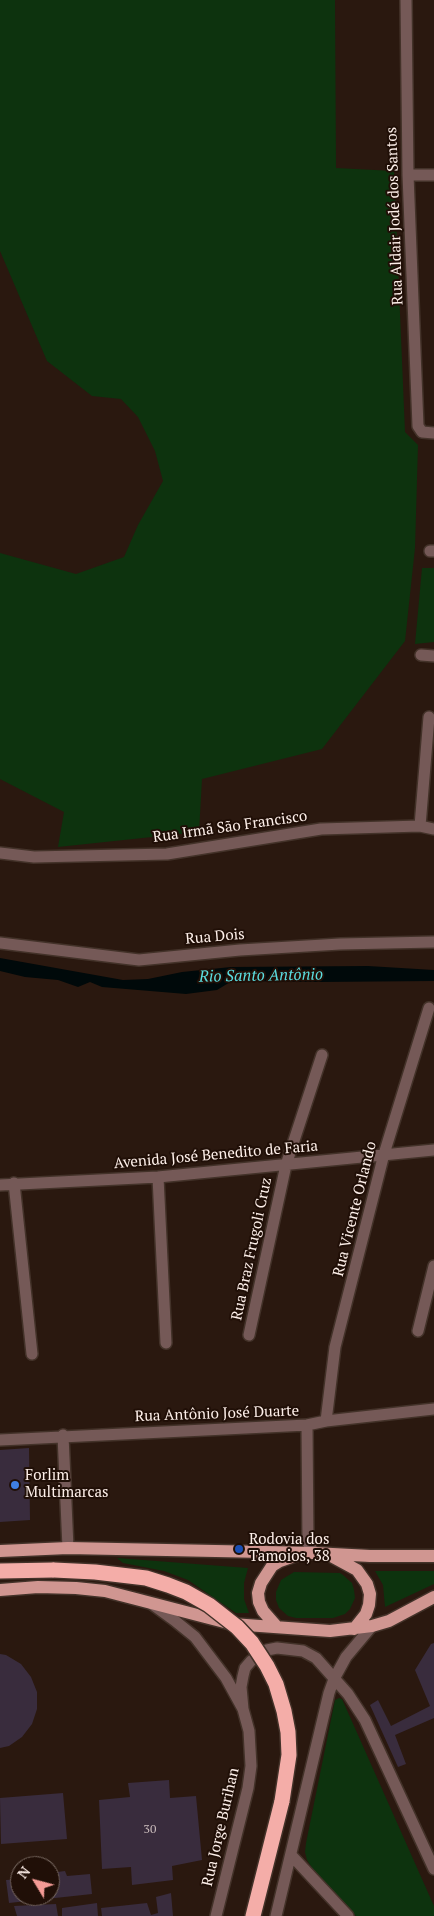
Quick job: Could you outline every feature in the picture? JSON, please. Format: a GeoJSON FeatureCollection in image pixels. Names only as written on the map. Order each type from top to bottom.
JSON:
{"type":"FeatureCollection","features":[{"type":"Feature","properties":{"kind":"highway"},"geometry":{"type":"LineString","coordinates":[[0,1571],[54,1570],[96,1572],[138,1577],[168,1585],[209,1604],[237,1627],[252,1643],[276,1684],[288,1732],[289,1755],[282,1801],[253,1916]]}},
{"type":"Feature","properties":{"kind":"main road"},"geometry":{"type":"LineString","coordinates":[[0,1551],[68,1548],[434,1556]]}},
{"type":"Feature","properties":{"kind":"main road"},"geometry":{"type":"LineString","coordinates":[[277,1627],[266,1616],[259,1602],[260,1583],[272,1566],[280,1561],[290,1557],[314,1553]]}},
{"type":"Feature","properties":{"kind":"main road"},"geometry":{"type":"LineString","coordinates":[[328,1554],[357,1570],[367,1584],[370,1594],[369,1605],[366,1614],[354,1629]]}},
{"type":"Feature","properties":{"kind":"main road"},"geometry":{"type":"LineString","coordinates":[[0,1590],[38,1587],[105,1591],[232,1624],[330,1631],[372,1626],[389,1621],[434,1597]]}},
{"type":"Feature","properties":{"kind":"street","name":"Rua Aldair Jodé dos Santos"},"geometry":{"type":"LineString","coordinates":[[406,0],[408,175],[418,426],[420,430],[426,433],[434,433]]}},
{"type":"Feature","properties":{"kind":"street"},"geometry":{"type":"LineString","coordinates":[[408,175],[434,175]]}},
{"type":"Feature","properties":{"kind":"street"},"geometry":{"type":"LineString","coordinates":[[421,655],[434,656]]}},
{"type":"Feature","properties":{"kind":"street"},"geometry":{"type":"LineString","coordinates":[[420,826],[429,717]]}},
{"type":"Feature","properties":{"kind":"street","name":"Rua Irmã São Francisco"},"geometry":{"type":"LineString","coordinates":[[0,853],[34,857],[167,854],[321,829],[420,826],[434,829]]}},
{"type":"Feature","properties":{"kind":"street","name":"Rua Dois"},"geometry":{"type":"LineString","coordinates":[[0,943],[139,960],[260,948],[434,942]]}},
{"type":"Feature","properties":{"kind":"street","name":"Rua Vicente Orlando"},"geometry":{"type":"LineString","coordinates":[[326,1421],[335,1347],[384,1154],[429,1008]]}},
{"type":"Feature","properties":{"kind":"street","name":"Rua Braz Frugoli Cruz"},"geometry":{"type":"LineString","coordinates":[[250,1335],[286,1165],[322,1055]]}},
{"type":"Feature","properties":{"kind":"street","name":"Avenida José Benedito de Faria"},"geometry":{"type":"LineString","coordinates":[[0,1185],[158,1177],[434,1150]]}},
{"type":"Feature","properties":{"kind":"street"},"geometry":{"type":"LineString","coordinates":[[158,1177],[166,1343]]}},
{"type":"Feature","properties":{"kind":"street"},"geometry":{"type":"LineString","coordinates":[[14,1183],[32,1354]]}},
{"type":"Feature","properties":{"kind":"street"},"geometry":{"type":"LineString","coordinates":[[418,1331],[434,1266]]}},
{"type":"Feature","properties":{"kind":"street","name":"Rua Antônio José Duarte"},"geometry":{"type":"LineString","coordinates":[[0,1440],[307,1425],[326,1421],[434,1409]]}},
{"type":"Feature","properties":{"kind":"street"},"geometry":{"type":"LineString","coordinates":[[307,1425],[308,1543],[314,1553]]}},
{"type":"Feature","properties":{"kind":"street"},"geometry":{"type":"LineString","coordinates":[[63,1436],[68,1548]]}},
{"type":"Feature","properties":{"kind":"street","name":"Rua Jorge Burihan"},"geometry":{"type":"LineString","coordinates":[[150,1603],[195,1637],[226,1678],[243,1709],[250,1731],[252,1766],[245,1802],[216,1916]]}},
{"type":"Feature","properties":{"kind":"street"},"geometry":{"type":"LineString","coordinates":[[276,1916],[329,1693],[334,1679],[351,1651],[372,1626]]}},
{"type":"Feature","properties":{"kind":"street"},"geometry":{"type":"LineString","coordinates":[[243,1709],[241,1687],[245,1668],[266,1650],[277,1648],[303,1651],[316,1658],[348,1694],[365,1720],[434,1869]]}},
{"type":"Feature","properties":{"kind":"street"},"geometry":{"type":"LineString","coordinates":[[291,1855],[348,1916]]}},
{"type":"Feature","properties":{"kind":"green space"},"geometry":{"type":"Polygon","coordinates":[[[0,0],[335,0],[336,168],[394,171],[405,432],[418,445],[415,548],[405,641],[322,749],[202,779],[199,832],[58,847],[64,812],[0,779],[0,553],[76,574],[124,557],[138,525],[163,481],[155,451],[138,417],[121,399],[92,396],[47,361],[0,251],[0,0]]]}},
{"type":"Feature","properties":{"kind":"green space"},"geometry":{"type":"Polygon","coordinates":[[[422,568],[434,568],[434,642],[415,644],[422,568]]]}},
{"type":"Feature","properties":{"kind":"green space"},"geometry":{"type":"Polygon","coordinates":[[[117,1558],[248,1568],[244,1583],[244,1599],[249,1613],[236,1613],[188,1580],[164,1571],[123,1563],[117,1558]]]}},
{"type":"Feature","properties":{"kind":"green space"},"geometry":{"type":"Polygon","coordinates":[[[375,1571],[434,1571],[434,1584],[385,1607],[383,1585],[375,1571]]]}},
{"type":"Feature","properties":{"kind":"green space"},"geometry":{"type":"Polygon","coordinates":[[[294,1572],[340,1573],[352,1583],[354,1590],[355,1598],[350,1609],[345,1614],[333,1618],[296,1618],[288,1616],[279,1608],[276,1592],[281,1580],[294,1572]]]}},
{"type":"Feature","properties":{"kind":"green space"},"geometry":{"type":"Polygon","coordinates":[[[342,1699],[434,1906],[434,1916],[356,1916],[312,1868],[307,1860],[305,1852],[306,1843],[335,1700],[342,1699]]]}},
{"type":"Feature","properties":{"kind":"water","name":"Rio Santo Antônio"},"geometry":{"type":"Polygon","coordinates":[[[0,958],[123,980],[148,979],[182,972],[231,967],[368,966],[434,970],[434,981],[232,981],[217,990],[186,994],[102,987],[90,982],[78,987],[58,980],[25,977],[0,971],[0,958]]]}},
{"type":"Feature","properties":{"kind":"building","name":"Forlim Multimarcas"},"geometry":{"type":"Polygon","coordinates":[[[29,1448],[30,1520],[0,1522],[0,1450],[29,1448]]]}},
{"type":"Feature","properties":{"kind":"building"},"geometry":{"type":"Polygon","coordinates":[[[434,1643],[434,1718],[395,1735],[406,1764],[398,1767],[370,1705],[378,1700],[391,1726],[430,1706],[415,1670],[431,1644],[434,1643]]]}},
{"type":"Feature","properties":{"kind":"building"},"geometry":{"type":"Polygon","coordinates":[[[0,1654],[6,1655],[21,1664],[31,1677],[37,1692],[37,1709],[32,1724],[22,1737],[9,1746],[0,1748],[0,1654]]]}},
{"type":"Feature","properties":{"kind":"building"},"geometry":{"type":"Polygon","coordinates":[[[169,1780],[170,1798],[196,1796],[202,1860],[172,1866],[173,1880],[132,1885],[131,1867],[102,1869],[99,1800],[130,1797],[128,1783],[169,1780]]]}},
{"type":"Feature","properties":{"kind":"building"},"geometry":{"type":"Polygon","coordinates":[[[63,1793],[67,1839],[1,1844],[0,1798],[63,1793]]]}},
{"type":"Feature","properties":{"kind":"building"},"geometry":{"type":"Polygon","coordinates":[[[65,1871],[67,1876],[90,1874],[92,1894],[60,1897],[60,1872],[65,1871]]]}},
{"type":"Feature","properties":{"kind":"building"},"geometry":{"type":"Polygon","coordinates":[[[6,1880],[10,1880],[10,1903],[9,1903],[6,1880]]]}},
{"type":"Feature","properties":{"kind":"building"},"geometry":{"type":"Polygon","coordinates":[[[171,1893],[173,1916],[102,1916],[101,1908],[147,1903],[151,1915],[158,1913],[156,1897],[171,1893]]]}},
{"type":"Feature","properties":{"kind":"building"},"geometry":{"type":"Polygon","coordinates":[[[97,1903],[98,1916],[62,1916],[62,1908],[97,1903]]]}},
{"type":"Feature","properties":{"kind":"building"},"geometry":{"type":"Polygon","coordinates":[[[14,1906],[56,1906],[58,1916],[17,1916],[14,1906]]]}},
{"type":"Feature","properties":{"kind":"place","name":"Forlim Multimarcas"},"geometry":{"type":"Point","coordinates":[15,1485]}},
{"type":"Feature","properties":{"kind":"place","name":"Rodovia dos Tamoios, 38"},"geometry":{"type":"Point","coordinates":[239,1549]}}]}
